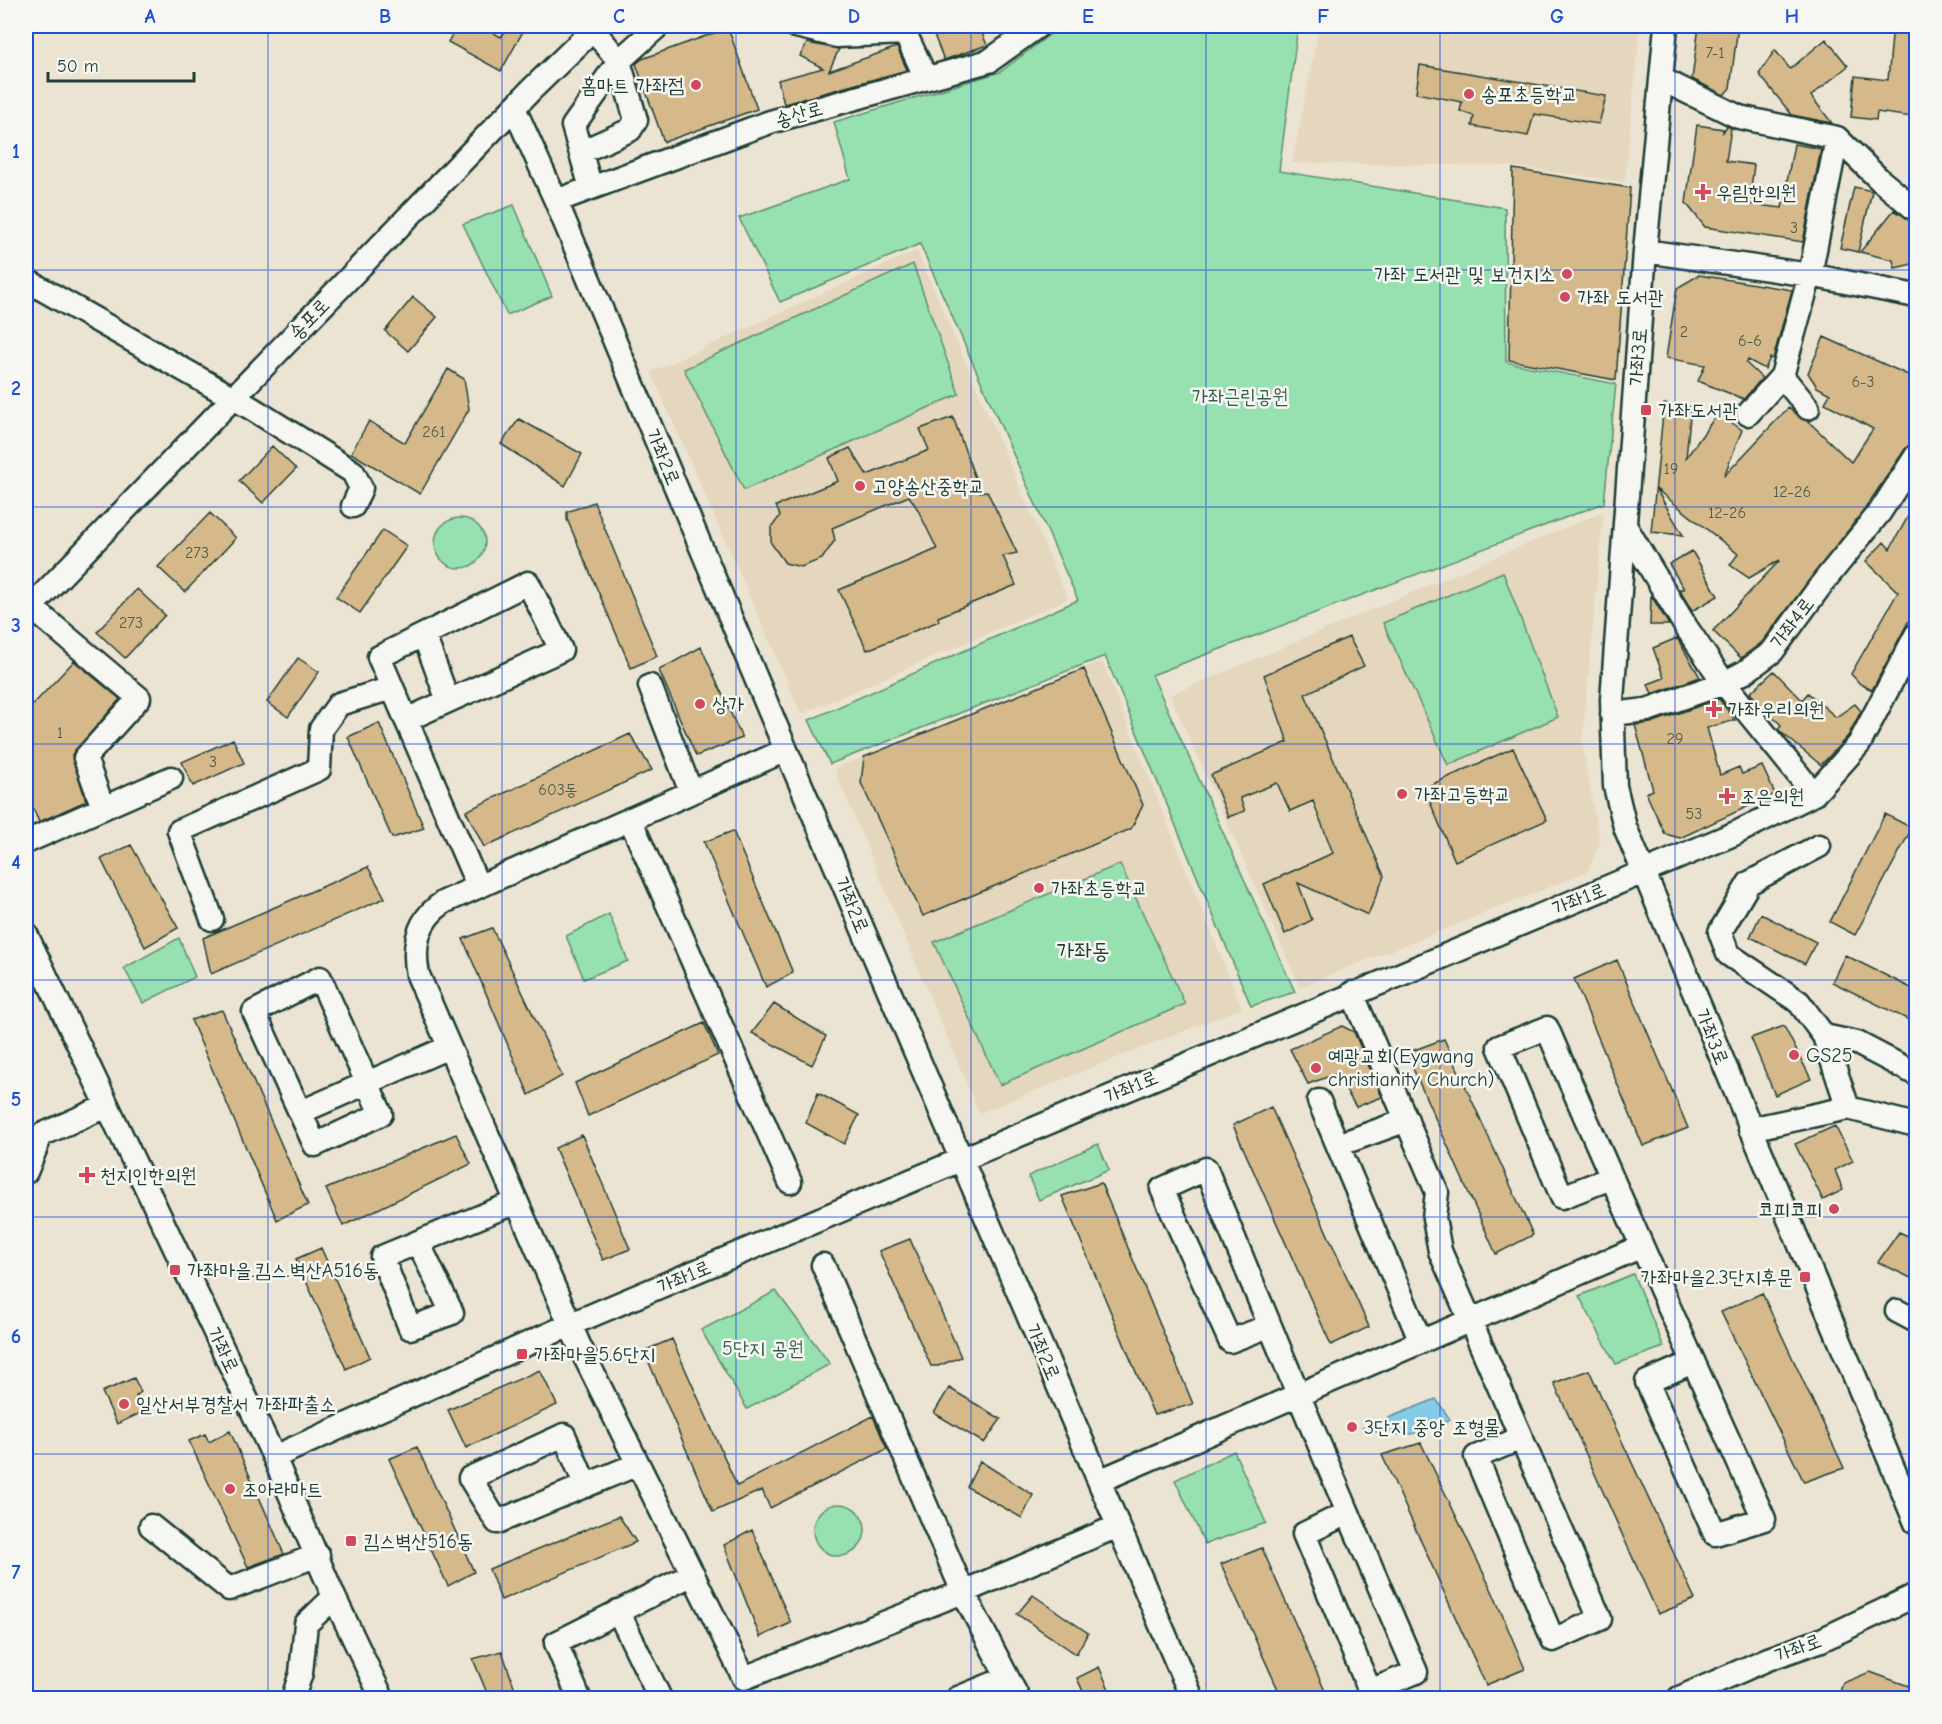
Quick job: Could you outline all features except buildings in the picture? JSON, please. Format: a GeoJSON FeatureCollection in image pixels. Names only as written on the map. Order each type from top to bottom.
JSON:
{"type":"FeatureCollection","features":[{"type":"Feature","properties":{"kind":"street"},"geometry":{"type":"LineString","coordinates":[[581,152],[630,130],[636,120],[619,61],[594,26]]}},
{"type":"Feature","properties":{"kind":"street","name":"송포로"},"geometry":{"type":"LineString","coordinates":[[28,609],[515,110],[594,26]]}},
{"type":"Feature","properties":{"kind":"street"},"geometry":{"type":"LineString","coordinates":[[591,188],[573,126],[619,61],[658,26]]}},
{"type":"Feature","properties":{"kind":"street"},"geometry":{"type":"LineString","coordinates":[[796,26],[837,36],[906,29],[926,78]]}},
{"type":"Feature","properties":{"kind":"street","name":"송산로"},"geometry":{"type":"LineString","coordinates":[[556,201],[770,122],[989,61],[1038,26]]}},
{"type":"Feature","properties":{"kind":"street","name":"가좌3로"},"geometry":{"type":"LineString","coordinates":[[1666,26],[1645,251],[1612,714],[1618,802],[1625,827],[1750,1129],[1917,1523]]}},
{"type":"Feature","properties":{"kind":"street"},"geometry":{"type":"LineString","coordinates":[[1661,79],[1739,117],[1837,138],[1880,180],[1917,210]]}},
{"type":"Feature","properties":{"kind":"street","name":"가좌2로"},"geometry":{"type":"LineString","coordinates":[[515,110],[556,201],[786,750],[1192,1698]]}},
{"type":"Feature","properties":{"kind":"street"},"geometry":{"type":"LineString","coordinates":[[1748,414],[1782,376],[1810,275],[1837,138]]}},
{"type":"Feature","properties":{"kind":"street"},"geometry":{"type":"LineString","coordinates":[[1645,251],[1810,275],[1917,296]]}},
{"type":"Feature","properties":{"kind":"street"},"geometry":{"type":"LineString","coordinates":[[26,280],[232,398],[353,472],[361,488],[353,506]]}},
{"type":"Feature","properties":{"kind":"street"},"geometry":{"type":"LineString","coordinates":[[1782,376],[1808,408]]}},
{"type":"Feature","properties":{"kind":"street","name":"가좌4로"},"geometry":{"type":"LineString","coordinates":[[1612,714],[1647,710],[1724,683],[1745,672],[1772,652],[1824,581],[1880,512],[1917,456]]}},
{"type":"Feature","properties":{"kind":"street"},"geometry":{"type":"LineString","coordinates":[[1627,528],[1686,627],[1724,683],[1814,794]]}},
{"type":"Feature","properties":{"kind":"street"},"geometry":{"type":"LineString","coordinates":[[405,720],[561,650],[528,582],[379,657],[405,720],[478,886]]}},
{"type":"Feature","properties":{"kind":"street"},"geometry":{"type":"LineString","coordinates":[[28,609],[139,698],[85,758],[103,808]]}},
{"type":"Feature","properties":{"kind":"street"},"geometry":{"type":"LineString","coordinates":[[424,634],[448,701]]}},
{"type":"Feature","properties":{"kind":"street","name":"가좌1로"},"geometry":{"type":"LineString","coordinates":[[274,1457],[570,1325],[1352,993],[1736,833],[1814,794],[1858,744],[1917,635]]}},
{"type":"Feature","properties":{"kind":"street"},"geometry":{"type":"LineString","coordinates":[[650,686],[691,792]]}},
{"type":"Feature","properties":{"kind":"street"},"geometry":{"type":"LineString","coordinates":[[212,919],[179,831],[319,769],[321,729],[339,704],[392,688]]}},
{"type":"Feature","properties":{"kind":"street"},"geometry":{"type":"LineString","coordinates":[[786,750],[478,886],[432,910],[423,923],[416,940],[414,957],[418,975],[570,1325],[744,1678],[963,1592],[1118,1526]]}},
{"type":"Feature","properties":{"kind":"street"},"geometry":{"type":"LineString","coordinates":[[26,842],[171,778]]}},
{"type":"Feature","properties":{"kind":"street"},"geometry":{"type":"LineString","coordinates":[[630,819],[790,1182]]}},
{"type":"Feature","properties":{"kind":"street"},"geometry":{"type":"LineString","coordinates":[[1819,846],[1749,883],[1720,932],[1728,954],[1799,1002],[1824,1036],[1848,1108]]}},
{"type":"Feature","properties":{"kind":"street","name":"가좌로"},"geometry":{"type":"LineString","coordinates":[[26,934],[274,1457],[318,1555],[334,1597],[382,1698]]}},
{"type":"Feature","properties":{"kind":"street"},"geometry":{"type":"LineString","coordinates":[[320,978],[381,1114],[315,1145],[302,1112],[254,1012],[320,978]]}},
{"type":"Feature","properties":{"kind":"street"},"geometry":{"type":"LineString","coordinates":[[1352,993],[1437,1192],[1434,1218],[1440,1251],[1600,1619],[1553,1640],[1476,1457],[1521,1438]]}},
{"type":"Feature","properties":{"kind":"street"},"geometry":{"type":"LineString","coordinates":[[1611,1178],[1562,1197],[1499,1047],[1547,1028],[1611,1178],[1640,1247],[1693,1362],[1764,1518],[1714,1534],[1647,1383],[1693,1362]]}},
{"type":"Feature","properties":{"kind":"street"},"geometry":{"type":"LineString","coordinates":[[1824,1036],[1857,1043],[1917,1074]]}},
{"type":"Feature","properties":{"kind":"street"},"geometry":{"type":"LineString","coordinates":[[302,1112],[449,1047]]}},
{"type":"Feature","properties":{"kind":"street"},"geometry":{"type":"LineString","coordinates":[[1319,1101],[1421,1342]]}},
{"type":"Feature","properties":{"kind":"street"},"geometry":{"type":"LineString","coordinates":[[26,1172],[41,1135],[107,1106]]}},
{"type":"Feature","properties":{"kind":"street"},"geometry":{"type":"LineString","coordinates":[[1750,1129],[1848,1108],[1917,1125]]}},
{"type":"Feature","properties":{"kind":"street"},"geometry":{"type":"LineString","coordinates":[[1338,1145],[1407,1120]]}},
{"type":"Feature","properties":{"kind":"street"},"geometry":{"type":"LineString","coordinates":[[1269,1326],[1230,1341],[1162,1189],[1206,1169],[1269,1326],[1296,1396],[1347,1513],[1416,1672],[1370,1691],[1304,1533],[1347,1513]]}},
{"type":"Feature","properties":{"kind":"street"},"geometry":{"type":"LineString","coordinates":[[418,1242],[516,1202]]}},
{"type":"Feature","properties":{"kind":"street"},"geometry":{"type":"LineString","coordinates":[[1099,1481],[1640,1247]]}},
{"type":"Feature","properties":{"kind":"street"},"geometry":{"type":"LineString","coordinates":[[822,1265],[963,1592],[1017,1698]]}},
{"type":"Feature","properties":{"kind":"street"},"geometry":{"type":"LineString","coordinates":[[585,1486],[564,1435],[470,1478],[497,1522],[585,1486],[638,1464]]}},
{"type":"Feature","properties":{"kind":"street"},"geometry":{"type":"LineString","coordinates":[[151,1526],[229,1589],[318,1555]]}},
{"type":"Feature","properties":{"kind":"street"},"geometry":{"type":"LineString","coordinates":[[579,1698],[556,1643],[693,1574]]}},
{"type":"Feature","properties":{"kind":"street","name":"가좌로"},"geometry":{"type":"LineString","coordinates":[[1679,1698],[1768,1659],[1819,1641],[1917,1595]]}},
{"type":"Feature","properties":{"kind":"street"},"geometry":{"type":"LineString","coordinates":[[293,1698],[301,1673],[306,1624],[334,1597]]}},
{"type":"Feature","properties":{"kind":"street"},"geometry":{"type":"LineString","coordinates":[[618,1611],[660,1698]]}},
{"type":"Feature","properties":{"kind":"street"},"geometry":{"type":"LineString","coordinates":[[958,1698],[1007,1678]]}},
{"type":"Feature","properties":{"kind":"shaded area","name":"송포초등학교"},"geometry":{"type":"Polygon","coordinates":[[[1319,26],[1640,26],[1625,182],[1510,166],[1292,163],[1319,26]]]}},
{"type":"Feature","properties":{"kind":"shaded area","name":"고양송산중학교"},"geometry":{"type":"Polygon","coordinates":[[[917,250],[1068,599],[801,714],[651,372],[917,250]]]}},
{"type":"Feature","properties":{"kind":"shaded area","name":"가좌고등학교"},"geometry":{"type":"Polygon","coordinates":[[[1604,511],[1582,743],[1600,844],[1587,872],[1300,987],[1170,695],[1604,511]]]}},
{"type":"Feature","properties":{"kind":"shaded area","name":"가좌초등학교"},"geometry":{"type":"Polygon","coordinates":[[[1102,661],[1242,1008],[979,1113],[834,769],[1102,661]]]}},
{"type":"Feature","properties":{"kind":"green space","name":"가좌근린공원"},"geometry":{"type":"Polygon","coordinates":[[[1061,26],[1298,26],[1279,171],[1505,208],[1506,362],[1616,384],[1604,503],[1152,675],[1295,992],[1251,1006],[1105,656],[830,764],[809,720],[1078,600],[920,244],[780,302],[739,218],[850,179],[834,122],[1000,72],[1061,26]]]}},
{"type":"Feature","properties":{"kind":"green space"},"geometry":{"type":"Polygon","coordinates":[[[514,205],[552,296],[507,315],[463,224],[514,205]]]}},
{"type":"Feature","properties":{"kind":"green space"},"geometry":{"type":"Polygon","coordinates":[[[913,264],[959,394],[744,490],[684,369],[913,264]]]}},
{"type":"Feature","properties":{"kind":"green space"},"geometry":{"type":"Polygon","coordinates":[[[455,518],[465,518],[478,525],[485,538],[485,548],[478,561],[465,568],[455,568],[446,564],[439,557],[435,548],[435,538],[439,529],[446,522],[455,518]]]}},
{"type":"Feature","properties":{"kind":"green space"},"geometry":{"type":"Polygon","coordinates":[[[1503,572],[1558,717],[1448,765],[1383,623],[1503,572]]]}},
{"type":"Feature","properties":{"kind":"green space"},"geometry":{"type":"Polygon","coordinates":[[[1120,864],[1185,1004],[1000,1085],[934,942],[1120,864]]]}},
{"type":"Feature","properties":{"kind":"green space"},"geometry":{"type":"Polygon","coordinates":[[[609,914],[628,961],[584,979],[566,936],[609,914]]]}},
{"type":"Feature","properties":{"kind":"green space"},"geometry":{"type":"Polygon","coordinates":[[[179,938],[195,977],[143,1003],[124,968],[179,938]]]}},
{"type":"Feature","properties":{"kind":"green space"},"geometry":{"type":"Polygon","coordinates":[[[1098,1144],[1109,1170],[1039,1200],[1028,1176],[1098,1144]]]}},
{"type":"Feature","properties":{"kind":"green space"},"geometry":{"type":"Polygon","coordinates":[[[1633,1274],[1664,1347],[1616,1364],[1579,1296],[1633,1274]]]}},
{"type":"Feature","properties":{"kind":"green space","name":"5단지 공원"},"geometry":{"type":"Polygon","coordinates":[[[776,1291],[830,1364],[747,1409],[701,1330],[776,1291]]]}},
{"type":"Feature","properties":{"kind":"green space"},"geometry":{"type":"Polygon","coordinates":[[[1234,1451],[1266,1523],[1205,1544],[1175,1480],[1234,1451]]]}},
{"type":"Feature","properties":{"kind":"green space"},"geometry":{"type":"Polygon","coordinates":[[[839,1504],[849,1506],[857,1512],[863,1520],[865,1530],[863,1540],[857,1548],[849,1554],[839,1556],[829,1554],[821,1548],[815,1540],[813,1530],[815,1520],[821,1512],[829,1506],[839,1504]]]}},
{"type":"Feature","properties":{"kind":"water"},"geometry":{"type":"Polygon","coordinates":[[[1436,1399],[1450,1419],[1429,1430],[1397,1435],[1363,1428],[1436,1399]]]}},
{"type":"Feature","properties":{"kind":"place","name":"홈마트 가좌점"},"geometry":{"type":"Point","coordinates":[696,85]}},
{"type":"Feature","properties":{"kind":"place","name":"송포초등학교"},"geometry":{"type":"Point","coordinates":[1469,94]}},
{"type":"Feature","properties":{"kind":"place","name":"우림한의원"},"geometry":{"type":"Point","coordinates":[1703,192]}},
{"type":"Feature","properties":{"kind":"place","name":"가좌 도서관 및 보건지소"},"geometry":{"type":"Point","coordinates":[1567,274]}},
{"type":"Feature","properties":{"kind":"place","name":"가좌 도서관"},"geometry":{"type":"Point","coordinates":[1565,297]}},
{"type":"Feature","properties":{"kind":"place","name":"가좌도서관"},"geometry":{"type":"Point","coordinates":[1646,410]}},
{"type":"Feature","properties":{"kind":"place","name":"고양송산중학교"},"geometry":{"type":"Point","coordinates":[860,486]}},
{"type":"Feature","properties":{"kind":"place","name":"상가"},"geometry":{"type":"Point","coordinates":[700,704]}},
{"type":"Feature","properties":{"kind":"place","name":"가좌우리의원"},"geometry":{"type":"Point","coordinates":[1714,709]}},
{"type":"Feature","properties":{"kind":"place","name":"가좌고등학교"},"geometry":{"type":"Point","coordinates":[1402,794]}},
{"type":"Feature","properties":{"kind":"place","name":"조은의원"},"geometry":{"type":"Point","coordinates":[1727,796]}},
{"type":"Feature","properties":{"kind":"place","name":"가좌초등학교"},"geometry":{"type":"Point","coordinates":[1039,888]}},
{"type":"Feature","properties":{"kind":"place","name":"GS25"},"geometry":{"type":"Point","coordinates":[1794,1055]}},
{"type":"Feature","properties":{"kind":"place","name":"예광교회(Eygwang christianity Church)"},"geometry":{"type":"Point","coordinates":[1316,1068]}},
{"type":"Feature","properties":{"kind":"place","name":"천지인한의원"},"geometry":{"type":"Point","coordinates":[87,1175]}},
{"type":"Feature","properties":{"kind":"place","name":"코피코피"},"geometry":{"type":"Point","coordinates":[1834,1209]}},
{"type":"Feature","properties":{"kind":"place","name":"가좌마을.킴스.벽산A516동"},"geometry":{"type":"Point","coordinates":[175,1270]}},
{"type":"Feature","properties":{"kind":"place","name":"가좌마을2.3단지후문"},"geometry":{"type":"Point","coordinates":[1805,1277]}},
{"type":"Feature","properties":{"kind":"place","name":"가좌마을5.6단지"},"geometry":{"type":"Point","coordinates":[522,1354]}},
{"type":"Feature","properties":{"kind":"place","name":"일산서부경찰서 가좌파출소"},"geometry":{"type":"Point","coordinates":[124,1404]}},
{"type":"Feature","properties":{"kind":"place","name":"3단지 중앙 조형물"},"geometry":{"type":"Point","coordinates":[1352,1427]}},
{"type":"Feature","properties":{"kind":"place","name":"조아라마트"},"geometry":{"type":"Point","coordinates":[230,1489]}},
{"type":"Feature","properties":{"kind":"place","name":"킴스벽산516동"},"geometry":{"type":"Point","coordinates":[351,1541]}},
{"type":"Feature","properties":{"kind":"district","name":"가좌동"},"geometry":{"type":"Point","coordinates":[1083,951]}}]}
